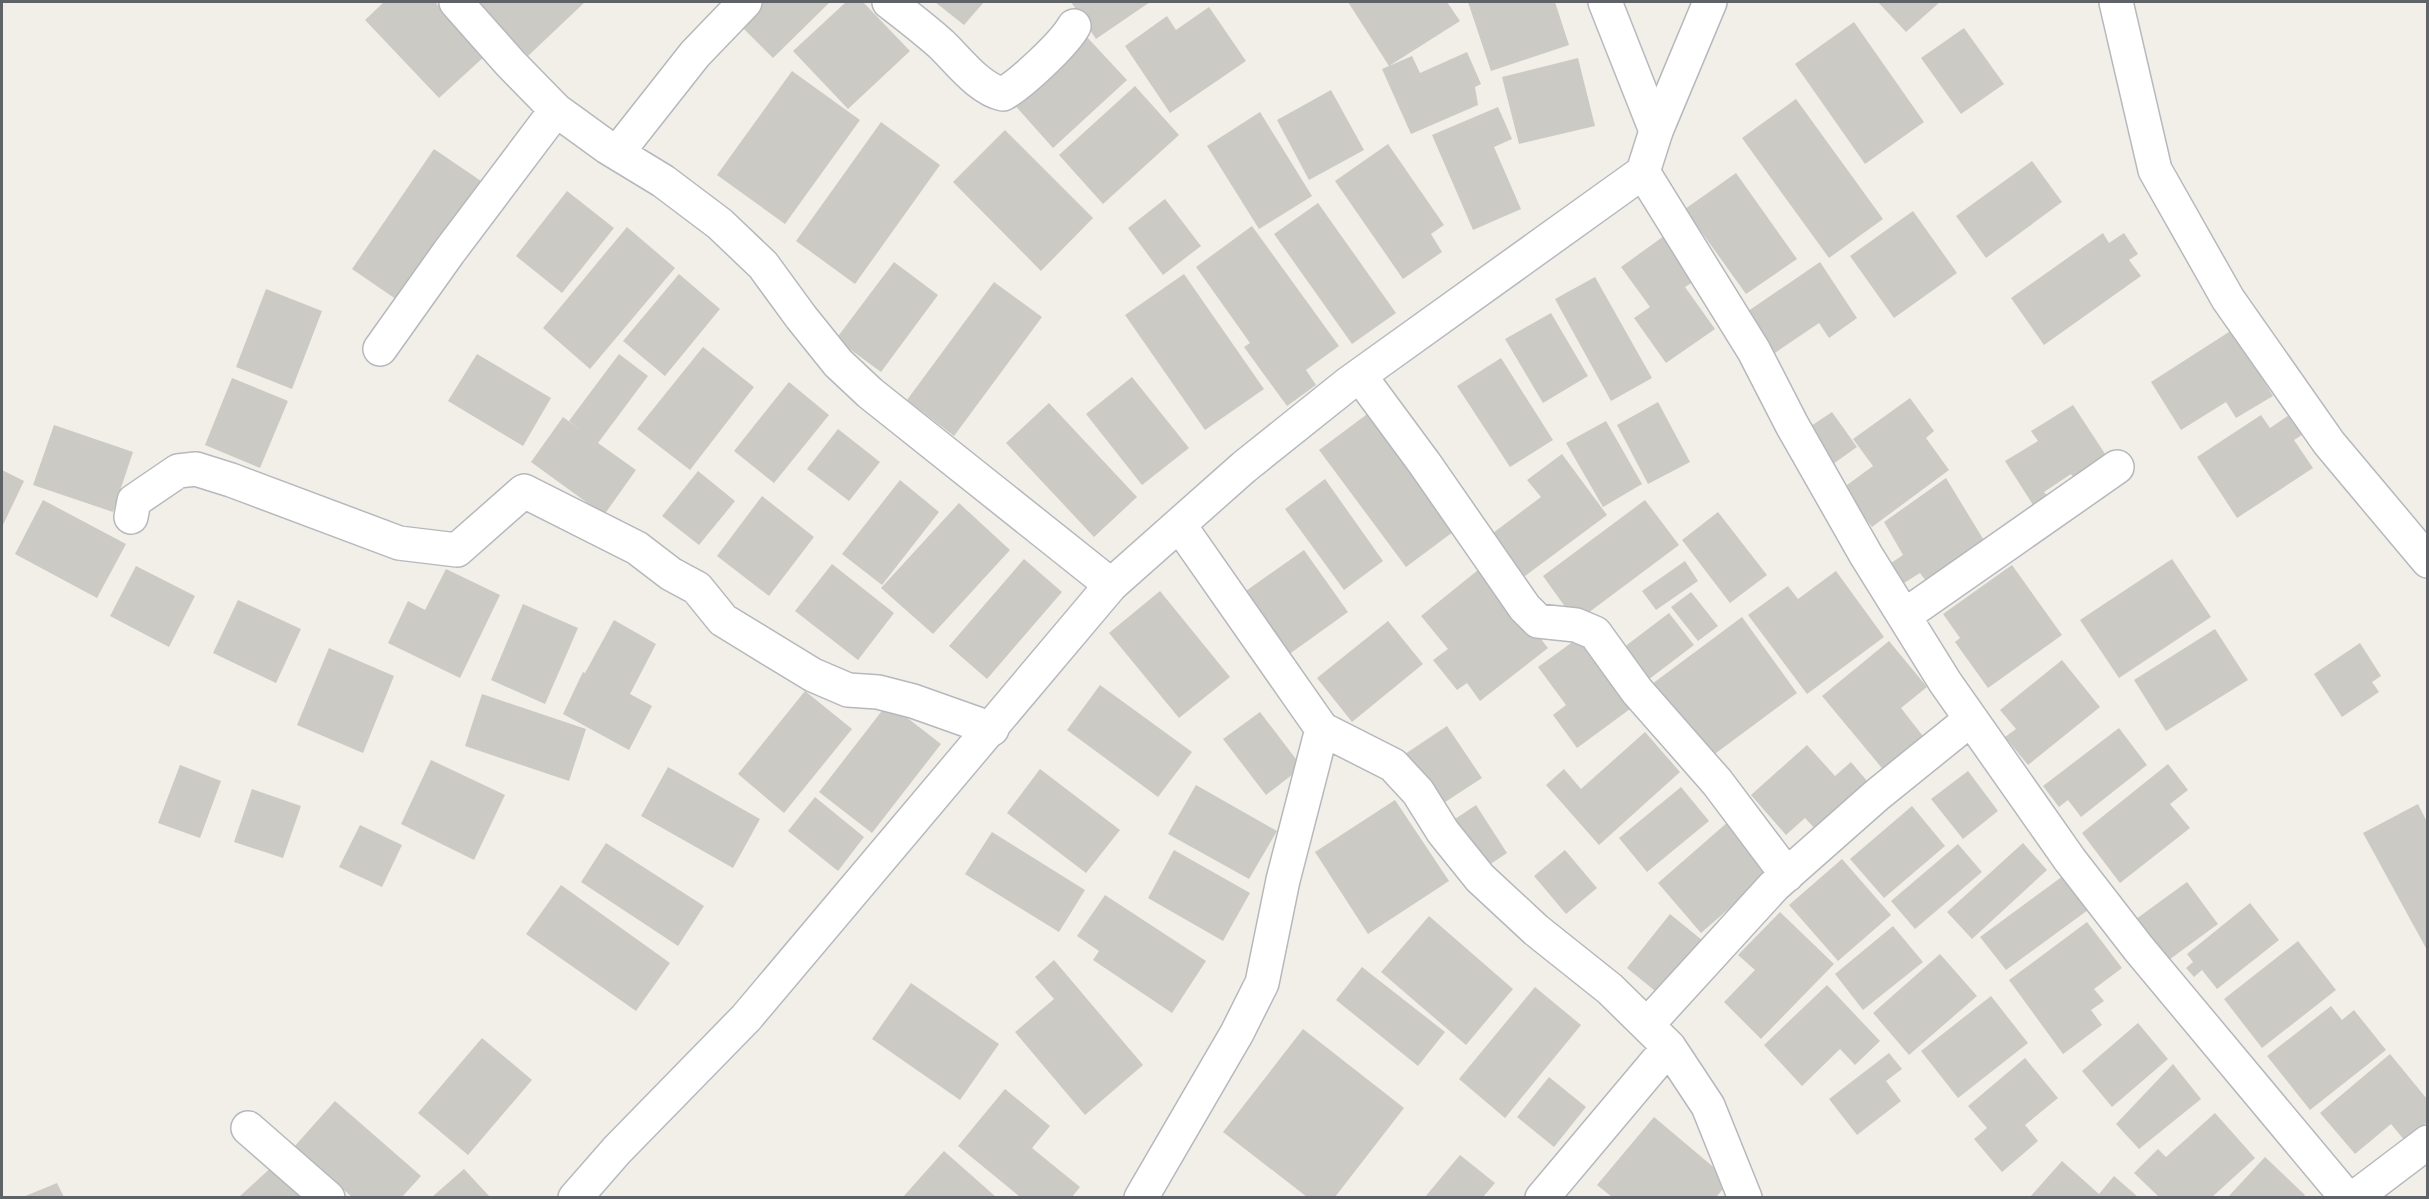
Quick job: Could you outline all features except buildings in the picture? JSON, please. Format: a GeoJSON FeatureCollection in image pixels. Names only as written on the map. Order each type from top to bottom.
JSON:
{"type":"FeatureCollection","features":[{"type":"Feature","properties":{"kind":"street"},"geometry":{"type":"LineString","coordinates":[[456,2],[556,110],[617,153],[663,181],[720,224],[763,265],[838,363],[870,393],[1111,585]]}},
{"type":"Feature","properties":{"kind":"street"},"geometry":{"type":"LineString","coordinates":[[617,153],[695,54],[745,2]]}},
{"type":"Feature","properties":{"kind":"street"},"geometry":{"type":"LineString","coordinates":[[889,2],[994,93],[1003,94],[1012,89],[1074,26]]}},
{"type":"Feature","properties":{"kind":"street"},"geometry":{"type":"LineString","coordinates":[[1605,2],[1656,131]]}},
{"type":"Feature","properties":{"kind":"street"},"geometry":{"type":"LineString","coordinates":[[575,1197],[617,1150],[746,1018],[992,729],[1111,585],[1244,467],[1360,376],[1643,172],[1656,131],[1710,2]]}},
{"type":"Feature","properties":{"kind":"street"},"geometry":{"type":"LineString","coordinates":[[2116,2],[2156,170],[2228,299],[2329,443],[2427,561]]}},
{"type":"Feature","properties":{"kind":"street"},"geometry":{"type":"LineString","coordinates":[[380,349],[449,252],[556,110]]}},
{"type":"Feature","properties":{"kind":"street"},"geometry":{"type":"LineString","coordinates":[[1643,172],[1754,351],[1792,425],[1866,555],[1971,719],[2070,860],[2139,949],[2347,1197]]}},
{"type":"Feature","properties":{"kind":"street"},"geometry":{"type":"LineString","coordinates":[[1360,376],[1425,464],[1524,608],[1539,621],[1576,625],[1595,633],[1637,691],[1717,782],[1786,875]]}},
{"type":"Feature","properties":{"kind":"street"},"geometry":{"type":"LineString","coordinates":[[1904,616],[2117,467]]}},
{"type":"Feature","properties":{"kind":"street"},"geometry":{"type":"LineString","coordinates":[[131,517],[134,501],[178,471],[196,469],[399,543],[457,550],[524,491],[637,548],[671,573],[697,588],[723,620],[813,675],[848,690],[878,692],[913,701],[992,729]]}},
{"type":"Feature","properties":{"kind":"street"},"geometry":{"type":"LineString","coordinates":[[1180,526],[1322,729],[1394,765],[1418,792],[1443,831],[1480,878],[1536,930],[1610,989],[1658,1036],[1708,1106],[1745,1197]]}},
{"type":"Feature","properties":{"kind":"street"},"geometry":{"type":"LineString","coordinates":[[1542,1197],[1658,1036],[1786,875],[1877,795],[1971,719]]}},
{"type":"Feature","properties":{"kind":"street"},"geometry":{"type":"LineString","coordinates":[[1141,1197],[1237,1032],[1262,983],[1283,880],[1322,729]]}},
{"type":"Feature","properties":{"kind":"street"},"geometry":{"type":"LineString","coordinates":[[248,1128],[328,1197]]}},
{"type":"Feature","properties":{"kind":"street"},"geometry":{"type":"LineString","coordinates":[[2354,1197],[2427,1142]]}}]}
